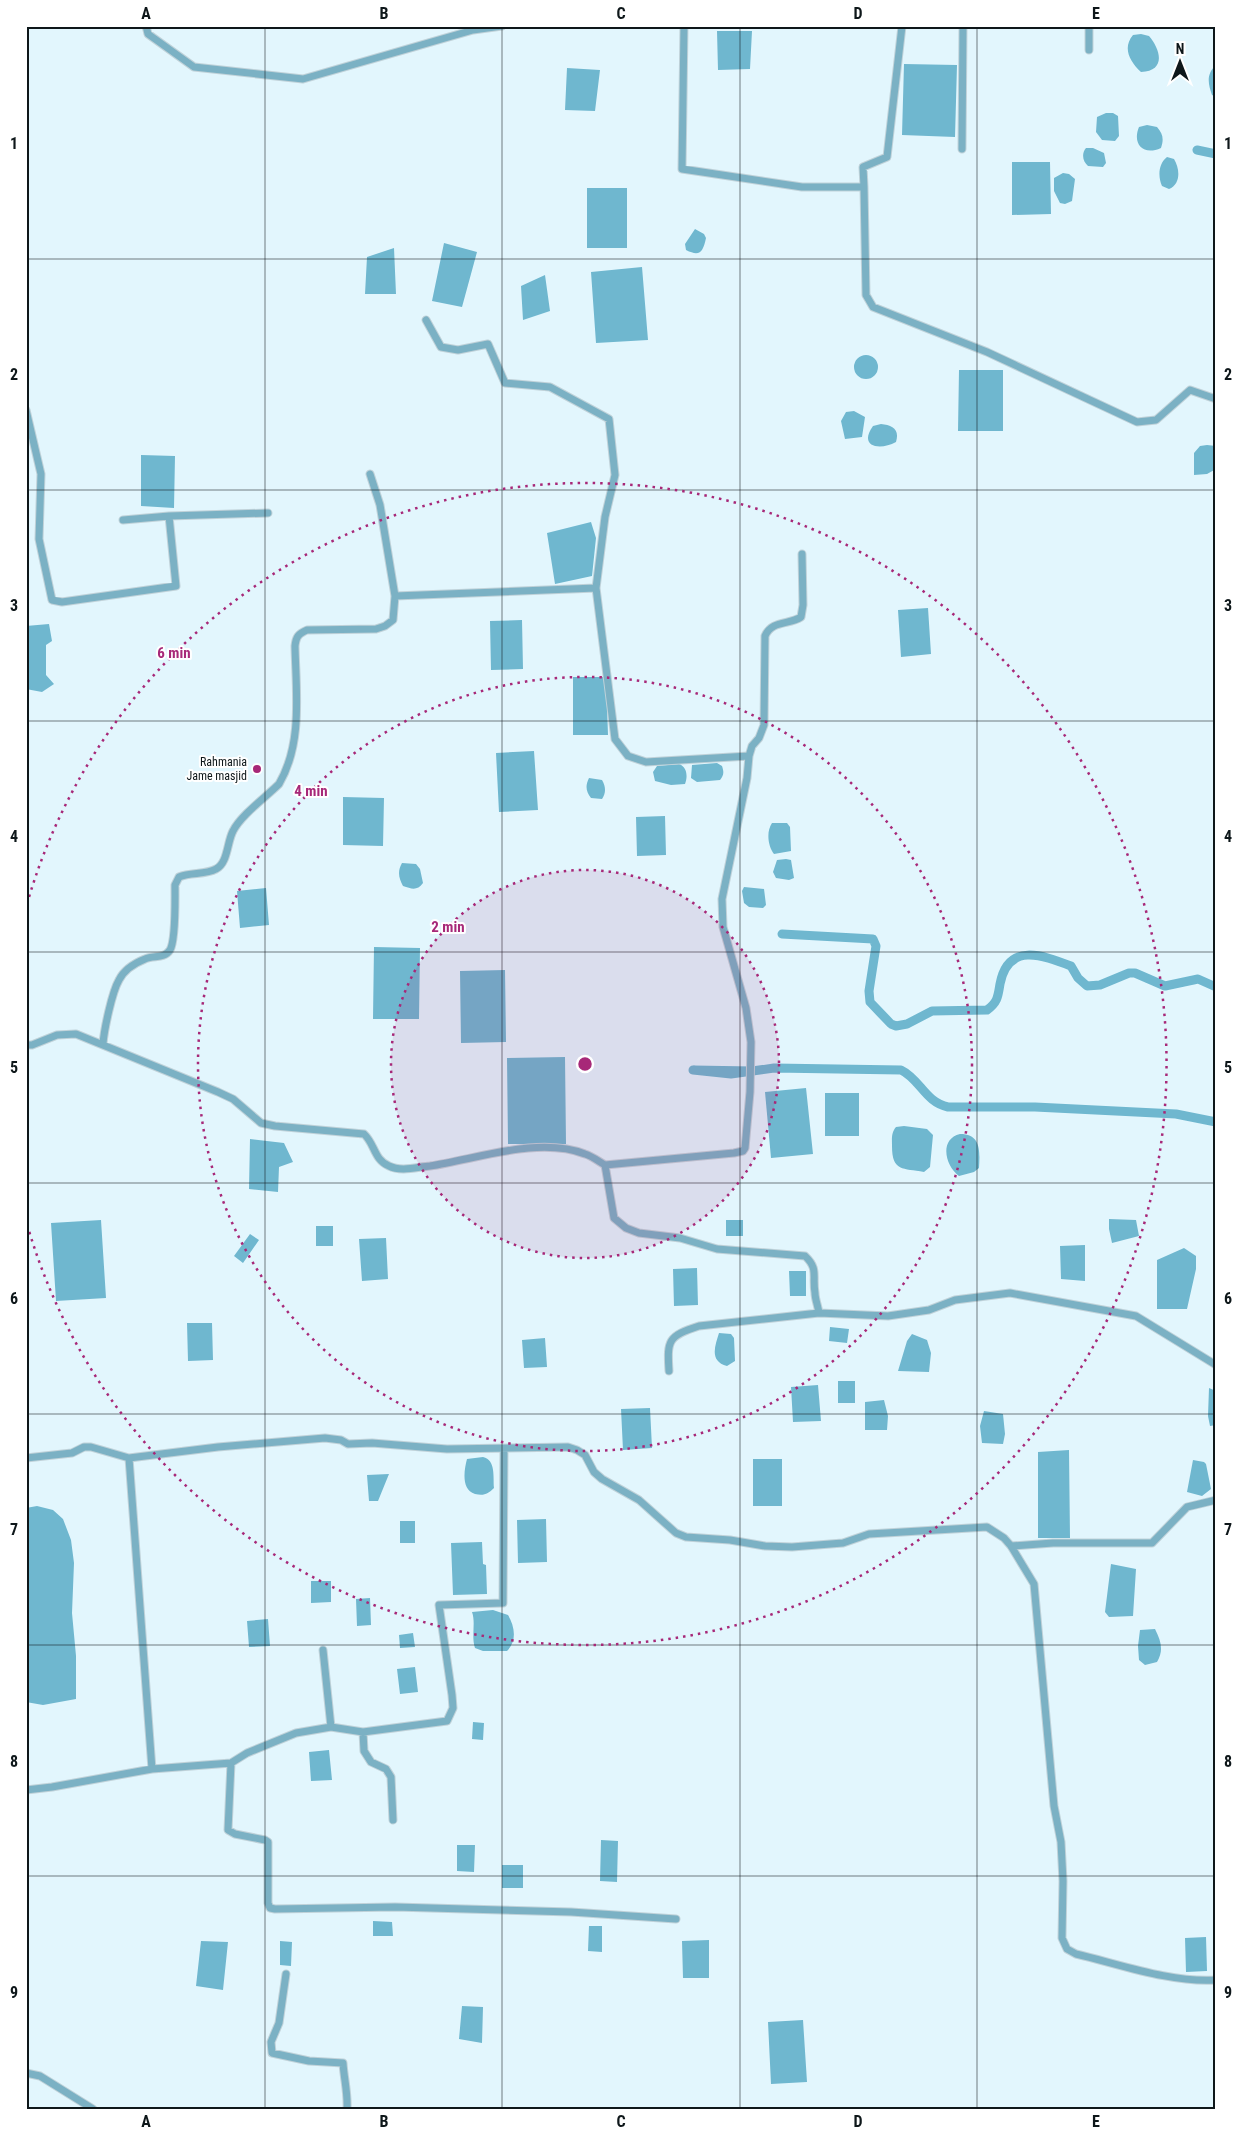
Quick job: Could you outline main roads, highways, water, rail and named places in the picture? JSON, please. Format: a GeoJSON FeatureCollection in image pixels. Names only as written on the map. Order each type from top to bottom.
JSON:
{"type":"FeatureCollection","features":[{"type":"Feature","properties":{"kind":"water"},"geometry":{"type":"Polygon","coordinates":[[[717,31],[752,31],[750,69],[718,70],[717,31]]]}},
{"type":"Feature","properties":{"kind":"water"},"geometry":{"type":"Polygon","coordinates":[[[1133,35],[1149,36],[1156,47],[1159,59],[1158,64],[1154,68],[1141,72],[1129,55],[1128,45],[1133,35]]]}},
{"type":"Feature","properties":{"kind":"water"},"geometry":{"type":"Polygon","coordinates":[[[904,64],[957,65],[955,137],[902,135],[904,64]]]}},
{"type":"Feature","properties":{"kind":"water"},"geometry":{"type":"Polygon","coordinates":[[[1216,65],[1216,97],[1212,95],[1209,76],[1216,65]]]}},
{"type":"Feature","properties":{"kind":"water"},"geometry":{"type":"Polygon","coordinates":[[[567,68],[600,70],[595,111],[565,110],[567,68]]]}},
{"type":"Feature","properties":{"kind":"water"},"geometry":{"type":"Polygon","coordinates":[[[1106,113],[1113,113],[1118,116],[1119,136],[1115,141],[1102,140],[1096,132],[1097,117],[1106,113]]]}},
{"type":"Feature","properties":{"kind":"water"},"geometry":{"type":"Polygon","coordinates":[[[1147,125],[1157,127],[1161,132],[1163,139],[1161,148],[1155,150],[1144,149],[1138,143],[1137,133],[1139,127],[1147,125]]]}},
{"type":"Feature","properties":{"kind":"water"},"geometry":{"type":"Polygon","coordinates":[[[1086,148],[1093,148],[1104,153],[1106,163],[1103,167],[1088,166],[1086,164],[1083,155],[1086,148]]]}},
{"type":"Feature","properties":{"kind":"water"},"geometry":{"type":"Polygon","coordinates":[[[1167,157],[1174,159],[1178,172],[1176,184],[1169,189],[1162,186],[1159,175],[1160,167],[1167,157]]]}},
{"type":"Feature","properties":{"kind":"water"},"geometry":{"type":"Polygon","coordinates":[[[1012,162],[1050,162],[1051,214],[1012,215],[1012,162]]]}},
{"type":"Feature","properties":{"kind":"water"},"geometry":{"type":"Polygon","coordinates":[[[1063,173],[1069,174],[1075,179],[1072,201],[1065,204],[1060,203],[1054,191],[1054,178],[1063,173]]]}},
{"type":"Feature","properties":{"kind":"water"},"geometry":{"type":"Polygon","coordinates":[[[587,188],[627,188],[627,248],[587,248],[587,188]]]}},
{"type":"Feature","properties":{"kind":"water"},"geometry":{"type":"Polygon","coordinates":[[[695,229],[704,234],[706,238],[704,247],[698,253],[686,250],[685,244],[695,229]]]}},
{"type":"Feature","properties":{"kind":"water"},"geometry":{"type":"Polygon","coordinates":[[[444,243],[477,252],[462,307],[432,301],[444,243]]]}},
{"type":"Feature","properties":{"kind":"water"},"geometry":{"type":"Polygon","coordinates":[[[394,248],[396,294],[365,294],[367,257],[394,248]]]}},
{"type":"Feature","properties":{"kind":"water"},"geometry":{"type":"Polygon","coordinates":[[[642,267],[648,340],[596,343],[591,272],[642,267]]]}},
{"type":"Feature","properties":{"kind":"water"},"geometry":{"type":"Polygon","coordinates":[[[545,275],[550,311],[523,320],[521,286],[545,275]]]}},
{"type":"Feature","properties":{"kind":"water"},"geometry":{"type":"Polygon","coordinates":[[[866,355],[875,358],[878,367],[875,376],[866,379],[857,376],[854,367],[857,358],[866,355]]]}},
{"type":"Feature","properties":{"kind":"water"},"geometry":{"type":"Polygon","coordinates":[[[959,370],[1003,370],[1003,431],[958,431],[959,370]]]}},
{"type":"Feature","properties":{"kind":"water"},"geometry":{"type":"Polygon","coordinates":[[[854,411],[865,417],[862,437],[845,439],[841,421],[846,412],[854,411]]]}},
{"type":"Feature","properties":{"kind":"water"},"geometry":{"type":"Polygon","coordinates":[[[881,424],[894,428],[897,434],[896,442],[884,446],[869,443],[869,433],[873,426],[881,424]]]}},
{"type":"Feature","properties":{"kind":"water"},"geometry":{"type":"Polygon","coordinates":[[[1200,446],[1216,446],[1216,469],[1207,474],[1194,475],[1194,453],[1200,446]]]}},
{"type":"Feature","properties":{"kind":"water"},"geometry":{"type":"Polygon","coordinates":[[[141,455],[175,456],[174,508],[141,506],[141,455]]]}},
{"type":"Feature","properties":{"kind":"water"},"geometry":{"type":"Polygon","coordinates":[[[591,522],[596,538],[592,576],[555,584],[547,533],[591,522]]]}},
{"type":"Feature","properties":{"kind":"water"},"geometry":{"type":"Polygon","coordinates":[[[928,608],[931,654],[901,657],[898,610],[928,608]]]}},
{"type":"Feature","properties":{"kind":"water"},"geometry":{"type":"Polygon","coordinates":[[[522,620],[523,669],[491,670],[490,621],[522,620]]]}},
{"type":"Feature","properties":{"kind":"water"},"geometry":{"type":"Polygon","coordinates":[[[49,624],[52,641],[46,645],[46,675],[54,684],[42,692],[26,689],[26,626],[49,624]]]}},
{"type":"Feature","properties":{"kind":"water"},"geometry":{"type":"Polygon","coordinates":[[[573,677],[606,677],[608,735],[573,735],[573,677]]]}},
{"type":"Feature","properties":{"kind":"water"},"geometry":{"type":"Polygon","coordinates":[[[534,751],[538,810],[499,812],[496,753],[534,751]]]}},
{"type":"Feature","properties":{"kind":"water"},"geometry":{"type":"Polygon","coordinates":[[[717,763],[722,766],[723,770],[720,780],[697,782],[691,778],[692,765],[717,763]]]}},
{"type":"Feature","properties":{"kind":"water"},"geometry":{"type":"Polygon","coordinates":[[[679,764],[684,767],[686,772],[685,784],[671,785],[655,781],[653,772],[657,766],[679,764]]]}},
{"type":"Feature","properties":{"kind":"water"},"geometry":{"type":"Polygon","coordinates":[[[589,778],[602,780],[605,790],[602,799],[589,796],[587,786],[589,778]]]}},
{"type":"Feature","properties":{"kind":"water"},"geometry":{"type":"Polygon","coordinates":[[[343,797],[384,798],[383,846],[343,845],[343,797]]]}},
{"type":"Feature","properties":{"kind":"water"},"geometry":{"type":"Polygon","coordinates":[[[665,816],[666,855],[637,856],[636,817],[665,816]]]}},
{"type":"Feature","properties":{"kind":"water"},"geometry":{"type":"Polygon","coordinates":[[[772,823],[787,823],[790,827],[791,851],[774,854],[768,839],[772,823]]]}},
{"type":"Feature","properties":{"kind":"water"},"geometry":{"type":"Polygon","coordinates":[[[777,860],[791,860],[794,878],[789,880],[776,878],[773,872],[777,860]]]}},
{"type":"Feature","properties":{"kind":"water"},"geometry":{"type":"Polygon","coordinates":[[[402,863],[416,864],[420,869],[423,883],[419,887],[403,886],[399,875],[402,863]]]}},
{"type":"Feature","properties":{"kind":"water"},"geometry":{"type":"Polygon","coordinates":[[[744,887],[764,889],[766,905],[763,908],[749,907],[744,903],[742,891],[744,887]]]}},
{"type":"Feature","properties":{"kind":"water"},"geometry":{"type":"Polygon","coordinates":[[[266,888],[269,925],[240,928],[237,891],[266,888]]]}},
{"type":"Feature","properties":{"kind":"water"},"geometry":{"type":"Polygon","coordinates":[[[374,947],[420,948],[419,1019],[373,1019],[374,947]]]}},
{"type":"Feature","properties":{"kind":"water"},"geometry":{"type":"Polygon","coordinates":[[[505,970],[506,1042],[461,1043],[460,971],[505,970]]]}},
{"type":"Feature","properties":{"kind":"water"},"geometry":{"type":"Polygon","coordinates":[[[565,1057],[566,1144],[508,1144],[507,1058],[565,1057]]]}},
{"type":"Feature","properties":{"kind":"water"},"geometry":{"type":"Polygon","coordinates":[[[806,1088],[813,1154],[771,1158],[765,1092],[806,1088]]]}},
{"type":"Feature","properties":{"kind":"water"},"geometry":{"type":"Polygon","coordinates":[[[825,1093],[859,1093],[859,1136],[825,1136],[825,1093]]]}},
{"type":"Feature","properties":{"kind":"water"},"geometry":{"type":"Polygon","coordinates":[[[904,1126],[927,1129],[933,1135],[930,1167],[924,1172],[900,1167],[894,1160],[892,1138],[894,1129],[904,1126]]]}},
{"type":"Feature","properties":{"kind":"water"},"geometry":{"type":"Polygon","coordinates":[[[960,1134],[967,1135],[976,1140],[979,1150],[979,1168],[974,1172],[959,1176],[950,1166],[946,1153],[949,1141],[960,1134]]]}},
{"type":"Feature","properties":{"kind":"water"},"geometry":{"type":"Polygon","coordinates":[[[250,1139],[284,1143],[293,1162],[279,1167],[278,1192],[249,1189],[250,1139]]]}},
{"type":"Feature","properties":{"kind":"water"},"geometry":{"type":"Polygon","coordinates":[[[1109,1219],[1136,1220],[1139,1236],[1112,1243],[1109,1219]]]}},
{"type":"Feature","properties":{"kind":"water"},"geometry":{"type":"Polygon","coordinates":[[[101,1220],[106,1298],[56,1301],[51,1223],[101,1220]]]}},
{"type":"Feature","properties":{"kind":"water"},"geometry":{"type":"Polygon","coordinates":[[[726,1220],[743,1220],[743,1236],[726,1236],[726,1220]]]}},
{"type":"Feature","properties":{"kind":"water"},"geometry":{"type":"Polygon","coordinates":[[[316,1226],[333,1226],[333,1246],[316,1246],[316,1226]]]}},
{"type":"Feature","properties":{"kind":"water"},"geometry":{"type":"Polygon","coordinates":[[[250,1234],[259,1240],[243,1263],[234,1256],[250,1234]]]}},
{"type":"Feature","properties":{"kind":"water"},"geometry":{"type":"Polygon","coordinates":[[[386,1238],[388,1279],[362,1281],[359,1239],[386,1238]]]}},
{"type":"Feature","properties":{"kind":"water"},"geometry":{"type":"Polygon","coordinates":[[[1085,1245],[1085,1281],[1061,1279],[1060,1246],[1085,1245]]]}},
{"type":"Feature","properties":{"kind":"water"},"geometry":{"type":"Polygon","coordinates":[[[1184,1248],[1196,1256],[1196,1269],[1187,1309],[1157,1309],[1157,1260],[1184,1248]]]}},
{"type":"Feature","properties":{"kind":"water"},"geometry":{"type":"Polygon","coordinates":[[[697,1268],[698,1305],[674,1306],[673,1269],[697,1268]]]}},
{"type":"Feature","properties":{"kind":"water"},"geometry":{"type":"Polygon","coordinates":[[[789,1271],[806,1271],[806,1296],[790,1296],[789,1271]]]}},
{"type":"Feature","properties":{"kind":"water"},"geometry":{"type":"Polygon","coordinates":[[[187,1323],[212,1323],[213,1360],[188,1361],[187,1323]]]}},
{"type":"Feature","properties":{"kind":"water"},"geometry":{"type":"Polygon","coordinates":[[[830,1327],[849,1329],[847,1343],[829,1341],[830,1327]]]}},
{"type":"Feature","properties":{"kind":"water"},"geometry":{"type":"Polygon","coordinates":[[[719,1333],[731,1334],[734,1338],[735,1361],[727,1366],[721,1364],[716,1357],[715,1348],[719,1333]]]}},
{"type":"Feature","properties":{"kind":"water"},"geometry":{"type":"Polygon","coordinates":[[[912,1334],[927,1340],[931,1353],[929,1372],[898,1371],[907,1341],[912,1334]]]}},
{"type":"Feature","properties":{"kind":"water"},"geometry":{"type":"Polygon","coordinates":[[[545,1338],[547,1367],[524,1368],[522,1340],[545,1338]]]}},
{"type":"Feature","properties":{"kind":"water"},"geometry":{"type":"Polygon","coordinates":[[[838,1381],[855,1381],[855,1403],[838,1403],[838,1381]]]}},
{"type":"Feature","properties":{"kind":"water"},"geometry":{"type":"Polygon","coordinates":[[[818,1385],[821,1421],[793,1422],[791,1387],[818,1385]]]}},
{"type":"Feature","properties":{"kind":"water"},"geometry":{"type":"Polygon","coordinates":[[[1209,1388],[1216,1391],[1216,1425],[1210,1426],[1208,1416],[1209,1388]]]}},
{"type":"Feature","properties":{"kind":"water"},"geometry":{"type":"Polygon","coordinates":[[[884,1400],[888,1416],[887,1430],[865,1430],[865,1402],[884,1400]]]}},
{"type":"Feature","properties":{"kind":"water"},"geometry":{"type":"Polygon","coordinates":[[[650,1408],[652,1448],[623,1450],[621,1409],[650,1408]]]}},
{"type":"Feature","properties":{"kind":"water"},"geometry":{"type":"Polygon","coordinates":[[[984,1411],[1003,1414],[1005,1434],[1003,1444],[982,1443],[980,1426],[984,1411]]]}},
{"type":"Feature","properties":{"kind":"water"},"geometry":{"type":"Polygon","coordinates":[[[1069,1450],[1070,1538],[1038,1538],[1038,1452],[1069,1450]]]}},
{"type":"Feature","properties":{"kind":"water"},"geometry":{"type":"Polygon","coordinates":[[[483,1457],[492,1465],[494,1488],[486,1494],[478,1495],[467,1488],[465,1469],[467,1459],[483,1457]]]}},
{"type":"Feature","properties":{"kind":"water"},"geometry":{"type":"Polygon","coordinates":[[[753,1459],[782,1459],[782,1506],[753,1506],[753,1459]]]}},
{"type":"Feature","properties":{"kind":"water"},"geometry":{"type":"Polygon","coordinates":[[[1193,1460],[1206,1464],[1211,1489],[1202,1496],[1187,1492],[1193,1460]]]}},
{"type":"Feature","properties":{"kind":"water"},"geometry":{"type":"Polygon","coordinates":[[[389,1474],[378,1501],[369,1501],[367,1475],[389,1474]]]}},
{"type":"Feature","properties":{"kind":"water"},"geometry":{"type":"Polygon","coordinates":[[[37,1506],[53,1510],[63,1519],[71,1540],[74,1563],[72,1613],[76,1656],[76,1699],[43,1705],[26,1702],[26,1508],[37,1506]]]}},
{"type":"Feature","properties":{"kind":"water"},"geometry":{"type":"Polygon","coordinates":[[[546,1519],[547,1562],[518,1563],[517,1520],[546,1519]]]}},
{"type":"Feature","properties":{"kind":"water"},"geometry":{"type":"Polygon","coordinates":[[[400,1521],[415,1521],[415,1543],[400,1543],[400,1521]]]}},
{"type":"Feature","properties":{"kind":"water"},"geometry":{"type":"Polygon","coordinates":[[[482,1542],[483,1564],[486,1565],[487,1594],[453,1595],[451,1543],[482,1542]]]}},
{"type":"Feature","properties":{"kind":"water"},"geometry":{"type":"Polygon","coordinates":[[[1111,1564],[1136,1569],[1133,1616],[1109,1617],[1105,1612],[1111,1564]]]}},
{"type":"Feature","properties":{"kind":"water"},"geometry":{"type":"Polygon","coordinates":[[[311,1581],[331,1581],[331,1602],[311,1603],[311,1581]]]}},
{"type":"Feature","properties":{"kind":"water"},"geometry":{"type":"Polygon","coordinates":[[[370,1598],[371,1625],[357,1626],[356,1599],[370,1598]]]}},
{"type":"Feature","properties":{"kind":"water"},"geometry":{"type":"Polygon","coordinates":[[[493,1610],[508,1615],[512,1624],[514,1638],[507,1651],[483,1651],[475,1648],[472,1612],[493,1610]]]}},
{"type":"Feature","properties":{"kind":"water"},"geometry":{"type":"Polygon","coordinates":[[[268,1619],[270,1646],[249,1647],[247,1621],[268,1619]]]}},
{"type":"Feature","properties":{"kind":"water"},"geometry":{"type":"Polygon","coordinates":[[[1155,1629],[1160,1642],[1160,1653],[1157,1662],[1145,1665],[1139,1660],[1140,1630],[1155,1629]]]}},
{"type":"Feature","properties":{"kind":"water"},"geometry":{"type":"Polygon","coordinates":[[[413,1633],[415,1647],[400,1648],[399,1635],[413,1633]]]}},
{"type":"Feature","properties":{"kind":"water"},"geometry":{"type":"Polygon","coordinates":[[[415,1667],[418,1692],[400,1694],[397,1669],[415,1667]]]}},
{"type":"Feature","properties":{"kind":"water"},"geometry":{"type":"Polygon","coordinates":[[[473,1722],[484,1723],[483,1740],[472,1739],[473,1722]]]}},
{"type":"Feature","properties":{"kind":"water"},"geometry":{"type":"Polygon","coordinates":[[[329,1750],[332,1780],[311,1781],[309,1752],[329,1750]]]}},
{"type":"Feature","properties":{"kind":"water"},"geometry":{"type":"Polygon","coordinates":[[[601,1840],[618,1841],[617,1882],[600,1881],[601,1840]]]}},
{"type":"Feature","properties":{"kind":"water"},"geometry":{"type":"Polygon","coordinates":[[[457,1845],[475,1845],[474,1872],[457,1871],[457,1845]]]}},
{"type":"Feature","properties":{"kind":"water"},"geometry":{"type":"Polygon","coordinates":[[[502,1865],[523,1865],[523,1888],[502,1888],[502,1865]]]}},
{"type":"Feature","properties":{"kind":"water"},"geometry":{"type":"Polygon","coordinates":[[[373,1921],[392,1922],[393,1936],[373,1936],[373,1921]]]}},
{"type":"Feature","properties":{"kind":"water"},"geometry":{"type":"Polygon","coordinates":[[[589,1926],[602,1926],[602,1952],[588,1951],[589,1926]]]}},
{"type":"Feature","properties":{"kind":"water"},"geometry":{"type":"Polygon","coordinates":[[[1206,1937],[1207,1971],[1186,1972],[1185,1938],[1206,1937]]]}},
{"type":"Feature","properties":{"kind":"water"},"geometry":{"type":"Polygon","coordinates":[[[709,1940],[709,1978],[683,1978],[682,1941],[709,1940]]]}},
{"type":"Feature","properties":{"kind":"water"},"geometry":{"type":"Polygon","coordinates":[[[201,1941],[228,1942],[223,1990],[196,1986],[201,1941]]]}},
{"type":"Feature","properties":{"kind":"water"},"geometry":{"type":"Polygon","coordinates":[[[280,1941],[292,1942],[291,1966],[280,1965],[280,1941]]]}},
{"type":"Feature","properties":{"kind":"water"},"geometry":{"type":"Polygon","coordinates":[[[462,2006],[483,2007],[482,2043],[459,2039],[462,2006]]]}},
{"type":"Feature","properties":{"kind":"water"},"geometry":{"type":"Polygon","coordinates":[[[803,2020],[807,2082],[771,2084],[768,2022],[803,2020]]]}},
{"type":"Feature","properties":{"kind":"waterway"},"geometry":{"type":"LineString","coordinates":[[1197,150],[1216,154]]}},
{"type":"Feature","properties":{"kind":"waterway"},"geometry":{"type":"LineString","coordinates":[[782,934],[873,939],[876,946],[869,991],[870,1002],[891,1024],[896,1026],[907,1024],[932,1011],[987,1010],[997,998],[1004,971],[1010,962],[1018,957],[1028,955],[1049,958],[1071,966],[1078,978],[1087,986],[1100,985],[1129,973],[1135,973],[1165,986],[1198,979],[1216,987]]}},
{"type":"Feature","properties":{"kind":"waterway"},"geometry":{"type":"LineString","coordinates":[[753,1071],[693,1070],[731,1074],[774,1068],[901,1070],[908,1074],[934,1100],[948,1107],[1035,1107],[1176,1114],[1216,1122]]}},
{"type":"Feature","properties":{"kind":"place","name":"Rahmania Jame masjid"},"geometry":{"type":"Point","coordinates":[257,769]}}]}
